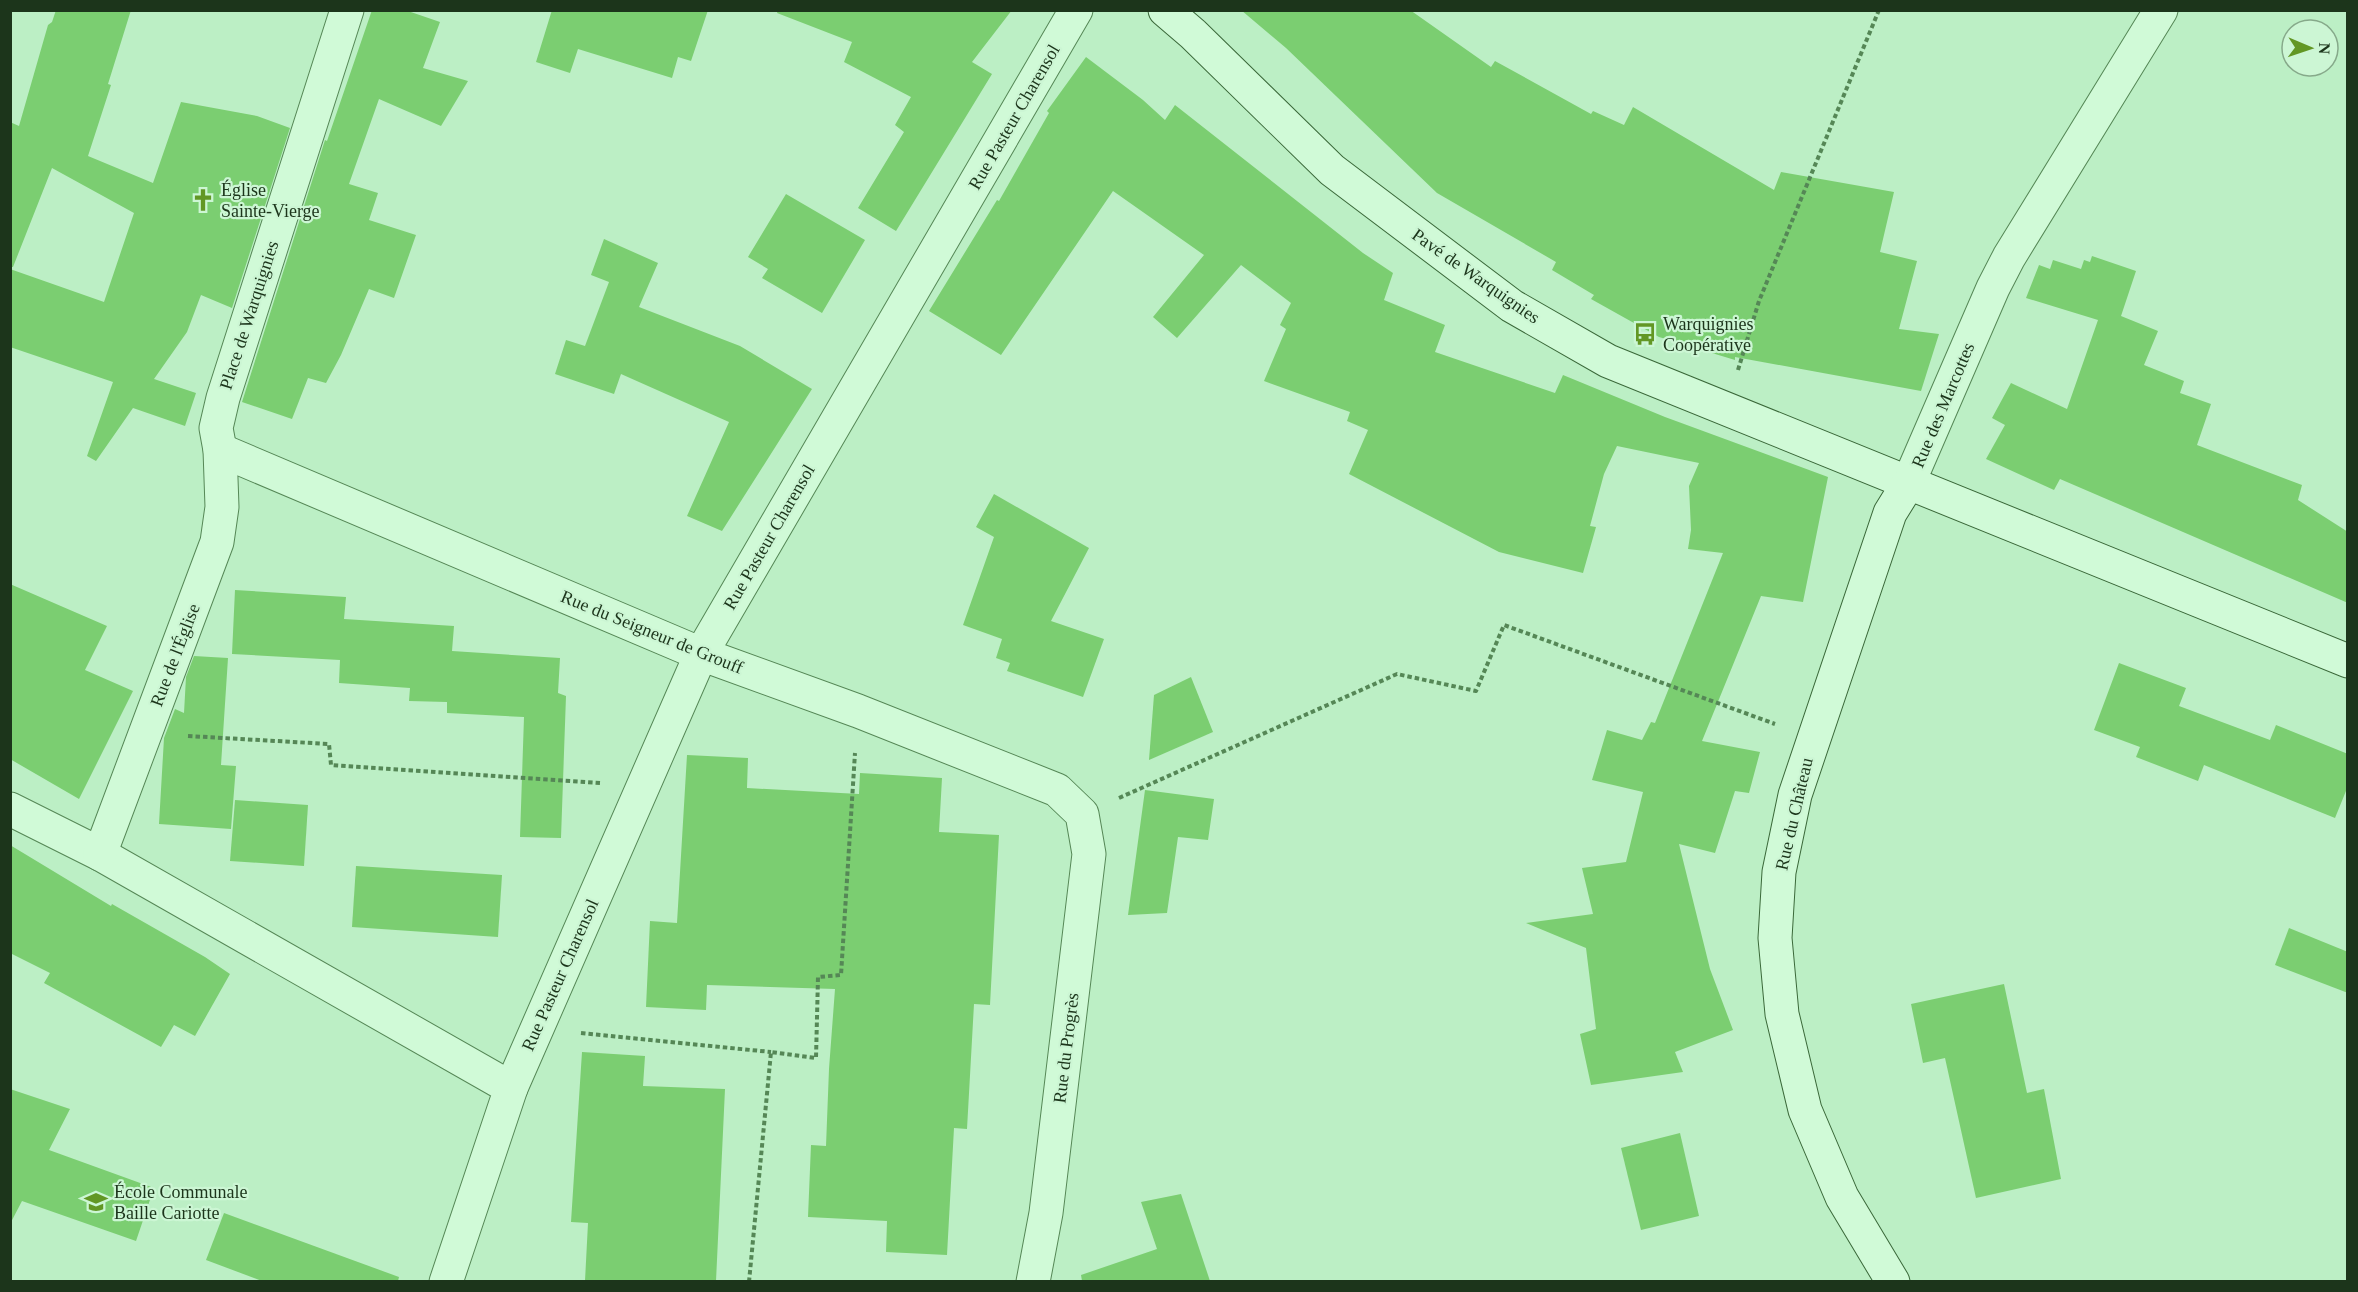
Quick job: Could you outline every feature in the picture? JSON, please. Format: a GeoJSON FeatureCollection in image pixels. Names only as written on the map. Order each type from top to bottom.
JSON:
{"type":"FeatureCollection","features":[{"type":"Feature","properties":{"kind":"street","name":"Place de Warquignies"},"geometry":{"type":"LineString","coordinates":[[220,450],[216,428],[223,398],[346,10]]}},
{"type":"Feature","properties":{"kind":"street","name":"Rue Pasteur Charensol"},"geometry":{"type":"LineString","coordinates":[[446,1281],[511,1088],[701,654],[1076,10]]}},
{"type":"Feature","properties":{"kind":"street","name":"Pavé de Warquignies"},"geometry":{"type":"LineString","coordinates":[[1165,10],[1193,34],[1332,170],[1512,306],[1608,361],[1908,484]]}},
{"type":"Feature","properties":{"kind":"street","name":"Rue des Marcottes"},"geometry":{"type":"LineString","coordinates":[[2161,10],[2009,257],[1993,288],[1908,484],[2348,661]]}},
{"type":"Feature","properties":{"kind":"street","name":"Rue du Seigneur de Grouff"},"geometry":{"type":"LineString","coordinates":[[220,450],[701,654],[858,711],[1057,790],[1082,814]]}},
{"type":"Feature","properties":{"kind":"street","name":"Rue de l'Église"},"geometry":{"type":"LineString","coordinates":[[100,854],[217,542],[222,507],[220,450]]}},
{"type":"Feature","properties":{"kind":"street","name":"Rue du Château"},"geometry":{"type":"LineString","coordinates":[[1893,1281],[1852,1214],[1818,1144],[1798,1085],[1782,1014],[1775,938],[1779,872],[1795,795],[1890,513],[1908,484]]}},
{"type":"Feature","properties":{"kind":"street","name":"Rue du Progrès"},"geometry":{"type":"LineString","coordinates":[[1034,1281],[1046,1213],[1089,854],[1082,814]]}},
{"type":"Feature","properties":{"kind":"street"},"geometry":{"type":"LineString","coordinates":[[12,815],[100,854],[511,1088]]}},
{"type":"Feature","properties":{"kind":"path"},"geometry":{"type":"LineString","coordinates":[[1725,410],[1760,301],[1879,10]]}},
{"type":"Feature","properties":{"kind":"path"},"geometry":{"type":"LineString","coordinates":[[1082,814],[1397,674],[1476,691],[1504,625],[1813,738]]}},
{"type":"Feature","properties":{"kind":"path"},"geometry":{"type":"LineString","coordinates":[[537,1028],[816,1058],[818,977],[841,975],[858,711]]}},
{"type":"Feature","properties":{"kind":"path"},"geometry":{"type":"LineString","coordinates":[[145,733],[329,744],[330,765],[643,786]]}},
{"type":"Feature","properties":{"kind":"path"},"geometry":{"type":"LineString","coordinates":[[749,1281],[771,1052]]}},
{"type":"Feature","properties":{"kind":"building"},"geometry":{"type":"Polygon","coordinates":[[[56,10],[131,10],[108,84],[111,85],[88,156],[153,183],[181,102],[257,116],[290,128],[232,308],[201,295],[187,332],[154,379],[196,393],[185,426],[133,408],[96,461],[87,456],[113,382],[10,347],[10,269],[104,302],[134,213],[52,168],[13,267],[10,267],[10,122],[19,126],[48,25],[52,22],[56,10]]]}},
{"type":"Feature","properties":{"kind":"building"},"geometry":{"type":"Polygon","coordinates":[[[372,10],[405,10],[440,22],[423,68],[468,81],[441,126],[379,99],[349,184],[378,193],[369,220],[416,235],[394,298],[369,289],[341,355],[326,383],[308,378],[292,419],[242,402],[325,140],[327,141],[372,10]]]}},
{"type":"Feature","properties":{"kind":"building"},"geometry":{"type":"Polygon","coordinates":[[[552,10],[708,10],[691,61],[678,57],[672,78],[578,49],[570,73],[536,62],[552,10]]]}},
{"type":"Feature","properties":{"kind":"building"},"geometry":{"type":"Polygon","coordinates":[[[778,10],[1012,10],[972,62],[992,74],[896,231],[858,208],[904,132],[895,125],[911,97],[844,62],[852,42],[777,13],[778,10]]]}},
{"type":"Feature","properties":{"kind":"building"},"geometry":{"type":"Polygon","coordinates":[[[1241,10],[1410,10],[1491,67],[1495,61],[1591,114],[1593,111],[1624,125],[1633,107],[1774,190],[1781,172],[1894,192],[1880,252],[1917,261],[1899,329],[1939,334],[1921,391],[1735,357],[1735,360],[1659,337],[1591,299],[1594,295],[1552,270],[1556,262],[1437,193],[1286,48],[1241,10]]]}},
{"type":"Feature","properties":{"kind":"building"},"geometry":{"type":"Polygon","coordinates":[[[1086,57],[1143,100],[1165,120],[1175,105],[1363,253],[1393,273],[1384,300],[1445,325],[1435,352],[1555,393],[1563,375],[1665,417],[1828,477],[1803,602],[1761,596],[1702,741],[1760,752],[1749,793],[1735,791],[1715,853],[1679,844],[1710,969],[1733,1030],[1675,1052],[1683,1072],[1591,1085],[1580,1034],[1596,1029],[1586,948],[1526,923],[1593,914],[1582,868],[1626,862],[1643,792],[1592,780],[1607,730],[1642,740],[1651,722],[1655,723],[1723,553],[1688,549],[1691,530],[1689,486],[1699,463],[1617,446],[1604,474],[1590,526],[1596,527],[1583,573],[1499,552],[1349,474],[1368,430],[1347,421],[1350,412],[1264,381],[1286,329],[1280,325],[1291,303],[1241,265],[1177,338],[1153,317],[1204,255],[1113,191],[1001,355],[929,311],[997,200],[999,201],[1049,113],[1047,111],[1086,57]]]}},
{"type":"Feature","properties":{"kind":"building"},"geometry":{"type":"Polygon","coordinates":[[[786,194],[865,240],[822,313],[762,278],[768,269],[748,257],[786,194]]]}},
{"type":"Feature","properties":{"kind":"building"},"geometry":{"type":"Polygon","coordinates":[[[604,239],[658,263],[639,307],[740,346],[812,389],[722,531],[687,516],[729,422],[621,374],[614,394],[555,374],[566,340],[585,346],[609,282],[591,275],[604,239]]]}},
{"type":"Feature","properties":{"kind":"building"},"geometry":{"type":"Polygon","coordinates":[[[2092,256],[2136,271],[2121,316],[2158,331],[2144,365],[2184,381],[2180,393],[2211,404],[2197,445],[2302,485],[2298,500],[2348,532],[2348,603],[2060,479],[2054,490],[1986,459],[2005,425],[1992,418],[2011,383],[2067,409],[2098,320],[2026,298],[2039,265],[2050,269],[2053,260],[2081,269],[2084,260],[2090,262],[2092,256]]]}},
{"type":"Feature","properties":{"kind":"building"},"geometry":{"type":"Polygon","coordinates":[[[994,494],[1089,548],[1051,621],[1104,639],[1083,697],[1007,671],[1010,663],[996,658],[1002,639],[963,625],[994,537],[976,527],[994,494]]]}},
{"type":"Feature","properties":{"kind":"building"},"geometry":{"type":"Polygon","coordinates":[[[10,584],[107,626],[85,670],[133,691],[79,799],[10,759],[10,584]]]}},
{"type":"Feature","properties":{"kind":"building"},"geometry":{"type":"Polygon","coordinates":[[[235,590],[346,597],[344,619],[454,626],[452,651],[560,658],[558,693],[566,696],[561,838],[520,837],[524,717],[447,713],[447,702],[409,701],[410,688],[339,683],[340,660],[232,654],[235,590]]]}},
{"type":"Feature","properties":{"kind":"building"},"geometry":{"type":"Polygon","coordinates":[[[194,656],[228,658],[221,765],[236,766],[231,829],[159,824],[164,738],[175,709],[184,713],[186,677],[194,656]]]}},
{"type":"Feature","properties":{"kind":"building"},"geometry":{"type":"Polygon","coordinates":[[[2119,663],[2186,688],[2179,706],[2270,740],[2276,725],[2348,754],[2348,786],[2335,818],[2204,765],[2198,781],[2136,757],[2140,747],[2094,730],[2119,663]]]}},
{"type":"Feature","properties":{"kind":"building"},"geometry":{"type":"Polygon","coordinates":[[[1191,677],[1213,732],[1149,760],[1154,695],[1191,677]]]}},
{"type":"Feature","properties":{"kind":"building"},"geometry":{"type":"Polygon","coordinates":[[[687,755],[748,758],[747,788],[859,794],[860,773],[942,778],[939,832],[999,835],[990,1005],[974,1004],[967,1129],[954,1128],[947,1255],[886,1252],[887,1221],[808,1217],[811,1145],[826,1146],[835,989],[707,985],[706,1010],[646,1007],[650,921],[677,923],[687,755]]]}},
{"type":"Feature","properties":{"kind":"building"},"geometry":{"type":"Polygon","coordinates":[[[1145,790],[1214,799],[1208,840],[1178,837],[1167,913],[1128,915],[1145,790]]]}},
{"type":"Feature","properties":{"kind":"building"},"geometry":{"type":"Polygon","coordinates":[[[235,800],[308,805],[304,866],[230,861],[235,800]]]}},
{"type":"Feature","properties":{"kind":"building"},"geometry":{"type":"Polygon","coordinates":[[[10,845],[111,906],[112,904],[205,957],[230,974],[195,1036],[174,1025],[161,1047],[44,983],[50,973],[10,953],[10,845]]]}},
{"type":"Feature","properties":{"kind":"building"},"geometry":{"type":"Polygon","coordinates":[[[356,866],[502,875],[498,937],[352,927],[356,866]]]}},
{"type":"Feature","properties":{"kind":"building"},"geometry":{"type":"Polygon","coordinates":[[[2289,928],[2348,952],[2348,993],[2275,965],[2289,928]]]}},
{"type":"Feature","properties":{"kind":"building"},"geometry":{"type":"Polygon","coordinates":[[[2004,984],[2027,1093],[2044,1089],[2061,1179],[1976,1198],[1945,1058],[1923,1063],[1911,1004],[2004,984]]]}},
{"type":"Feature","properties":{"kind":"building"},"geometry":{"type":"Polygon","coordinates":[[[582,1052],[645,1056],[643,1086],[725,1089],[716,1281],[585,1281],[588,1223],[571,1222],[582,1052]]]}},
{"type":"Feature","properties":{"kind":"building"},"geometry":{"type":"Polygon","coordinates":[[[10,1089],[70,1109],[49,1150],[154,1188],[136,1241],[22,1201],[10,1224],[10,1089]]]}},
{"type":"Feature","properties":{"kind":"building"},"geometry":{"type":"Polygon","coordinates":[[[1680,1133],[1699,1216],[1641,1230],[1621,1148],[1680,1133]]]}},
{"type":"Feature","properties":{"kind":"building"},"geometry":{"type":"Polygon","coordinates":[[[1181,1194],[1210,1281],[1082,1281],[1081,1275],[1157,1249],[1141,1202],[1181,1194]]]}},
{"type":"Feature","properties":{"kind":"building"},"geometry":{"type":"Polygon","coordinates":[[[224,1213],[399,1277],[398,1281],[262,1281],[206,1260],[224,1213]]]}},
{"type":"Feature","properties":{"kind":"place","name":"Église Sainte-Vierge"},"geometry":{"type":"Point","coordinates":[203,200]}},
{"type":"Feature","properties":{"kind":"place","name":"Warquignies Coopérative"},"geometry":{"type":"Point","coordinates":[1645,334]}},
{"type":"Feature","properties":{"kind":"place","name":"École Communale Baille Cariotte"},"geometry":{"type":"Point","coordinates":[96,1202]}}]}
